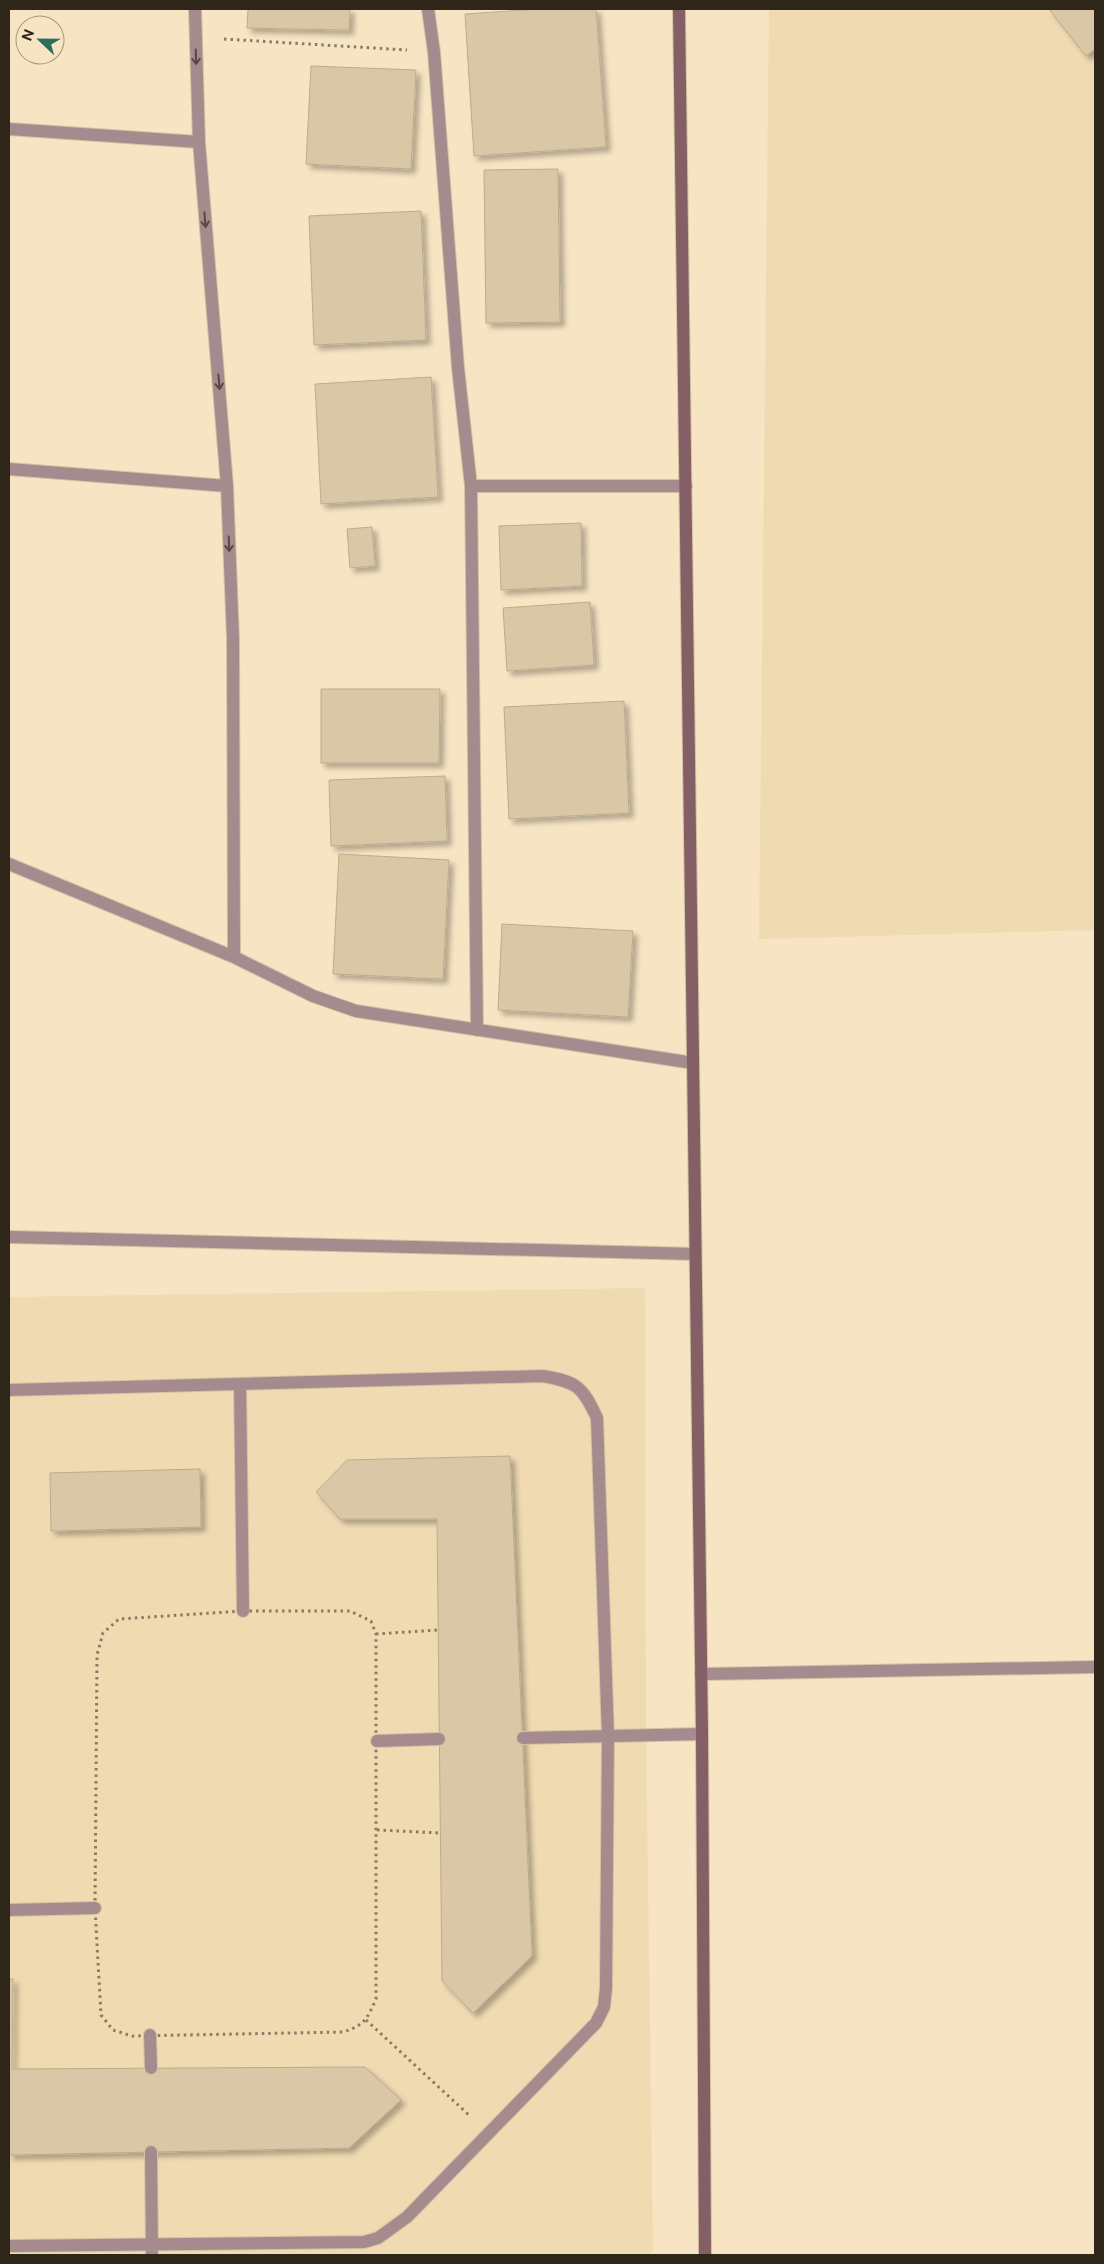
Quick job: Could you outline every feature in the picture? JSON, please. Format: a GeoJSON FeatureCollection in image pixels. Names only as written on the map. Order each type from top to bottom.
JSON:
{"type":"FeatureCollection","features":[{"type":"Feature","properties":{"kind":"street"},"geometry":{"type":"LineString","coordinates":[[195,9],[199,142],[227,486],[233,639],[234,957]]}},
{"type":"Feature","properties":{"kind":"street"},"geometry":{"type":"LineString","coordinates":[[428,9],[434,52],[458,368],[471,486],[477,1030]]}},
{"type":"Feature","properties":{"kind":"street"},"geometry":{"type":"LineString","coordinates":[[679,9],[702,1734],[705,2255]]}},
{"type":"Feature","properties":{"kind":"street"},"geometry":{"type":"LineString","coordinates":[[9,129],[199,142]]}},
{"type":"Feature","properties":{"kind":"street"},"geometry":{"type":"LineString","coordinates":[[9,469],[227,486]]}},
{"type":"Feature","properties":{"kind":"street"},"geometry":{"type":"LineString","coordinates":[[471,486],[686,486]]}},
{"type":"Feature","properties":{"kind":"street"},"geometry":{"type":"LineString","coordinates":[[9,864],[234,957],[313,996],[356,1010],[693,1063]]}},
{"type":"Feature","properties":{"kind":"street"},"geometry":{"type":"LineString","coordinates":[[9,1237],[695,1254]]}},
{"type":"Feature","properties":{"kind":"street"},"geometry":{"type":"LineString","coordinates":[[9,1390],[543,1376],[567,1380],[586,1396],[597,1418],[608,1736],[606,1978],[604,2007],[596,2023],[407,2217],[391,2231],[378,2238],[364,2242],[152,2250],[9,2246]]}},
{"type":"Feature","properties":{"kind":"street"},"geometry":{"type":"LineString","coordinates":[[240,1384],[244,1611]]}},
{"type":"Feature","properties":{"kind":"street"},"geometry":{"type":"LineString","coordinates":[[701,1674],[1095,1667]]}},
{"type":"Feature","properties":{"kind":"street"},"geometry":{"type":"LineString","coordinates":[[523,1738],[702,1734]]}},
{"type":"Feature","properties":{"kind":"street"},"geometry":{"type":"LineString","coordinates":[[377,1741],[439,1739]]}},
{"type":"Feature","properties":{"kind":"street"},"geometry":{"type":"LineString","coordinates":[[9,1910],[95,1908]]}},
{"type":"Feature","properties":{"kind":"street"},"geometry":{"type":"LineString","coordinates":[[150,2035],[151,2068]]}},
{"type":"Feature","properties":{"kind":"street"},"geometry":{"type":"LineString","coordinates":[[151,2152],[152,2250]]}},
{"type":"Feature","properties":{"kind":"path"},"geometry":{"type":"LineString","coordinates":[[196,37],[434,52]]}},
{"type":"Feature","properties":{"kind":"path"},"geometry":{"type":"LineString","coordinates":[[244,1611],[350,1611],[370,1621],[376,1634],[376,1999],[366,2020],[358,2027],[343,2032],[132,2036],[113,2030],[101,2015],[95,1908],[97,1655],[103,1633],[119,1619],[244,1611]]}},
{"type":"Feature","properties":{"kind":"path"},"geometry":{"type":"LineString","coordinates":[[376,1634],[438,1630]]}},
{"type":"Feature","properties":{"kind":"path"},"geometry":{"type":"LineString","coordinates":[[377,1830],[440,1833]]}},
{"type":"Feature","properties":{"kind":"path"},"geometry":{"type":"LineString","coordinates":[[366,2020],[488,2133]]}},
{"type":"Feature","properties":{"kind":"shaded area"},"geometry":{"type":"Polygon","coordinates":[[[769,9],[1095,9],[1095,930],[759,939],[769,9]]]}},
{"type":"Feature","properties":{"kind":"shaded area"},"geometry":{"type":"Polygon","coordinates":[[[645,1288],[646,1735],[653,2250],[649,2255],[9,2255],[9,1297],[645,1288]]]}},
{"type":"Feature","properties":{"kind":"building"},"geometry":{"type":"Polygon","coordinates":[[[248,9],[350,9],[349,30],[247,28],[248,9]]]}},
{"type":"Feature","properties":{"kind":"building"},"geometry":{"type":"Polygon","coordinates":[[[540,9],[596,9],[606,147],[474,156],[465,14],[540,9]]]}},
{"type":"Feature","properties":{"kind":"building"},"geometry":{"type":"Polygon","coordinates":[[[1049,9],[1095,9],[1095,49],[1086,56],[1049,9]]]}},
{"type":"Feature","properties":{"kind":"building"},"geometry":{"type":"Polygon","coordinates":[[[311,66],[416,70],[411,169],[306,164],[311,66]]]}},
{"type":"Feature","properties":{"kind":"building"},"geometry":{"type":"Polygon","coordinates":[[[558,169],[560,322],[486,323],[484,170],[558,169]]]}},
{"type":"Feature","properties":{"kind":"building"},"geometry":{"type":"Polygon","coordinates":[[[421,211],[426,340],[314,345],[309,216],[421,211]]]}},
{"type":"Feature","properties":{"kind":"building"},"geometry":{"type":"Polygon","coordinates":[[[431,377],[438,497],[321,504],[315,384],[431,377]]]}},
{"type":"Feature","properties":{"kind":"building"},"geometry":{"type":"Polygon","coordinates":[[[581,523],[582,586],[501,590],[499,526],[581,523]]]}},
{"type":"Feature","properties":{"kind":"building"},"geometry":{"type":"Polygon","coordinates":[[[372,527],[375,566],[350,568],[347,529],[372,527]]]}},
{"type":"Feature","properties":{"kind":"building"},"geometry":{"type":"Polygon","coordinates":[[[590,602],[594,665],[507,671],[503,608],[590,602]]]}},
{"type":"Feature","properties":{"kind":"building"},"geometry":{"type":"Polygon","coordinates":[[[321,689],[440,689],[439,763],[321,763],[321,689]]]}},
{"type":"Feature","properties":{"kind":"building"},"geometry":{"type":"Polygon","coordinates":[[[624,701],[629,813],[509,819],[504,707],[624,701]]]}},
{"type":"Feature","properties":{"kind":"building"},"geometry":{"type":"Polygon","coordinates":[[[445,776],[447,841],[331,846],[329,780],[445,776]]]}},
{"type":"Feature","properties":{"kind":"building"},"geometry":{"type":"Polygon","coordinates":[[[339,854],[449,860],[443,979],[333,974],[339,854]]]}},
{"type":"Feature","properties":{"kind":"building"},"geometry":{"type":"Polygon","coordinates":[[[502,924],[633,931],[628,1017],[498,1010],[502,924]]]}},
{"type":"Feature","properties":{"kind":"building"},"geometry":{"type":"Polygon","coordinates":[[[510,1456],[532,1956],[473,2013],[442,1981],[437,1519],[340,1519],[316,1492],[347,1460],[510,1456]]]}},
{"type":"Feature","properties":{"kind":"building"},"geometry":{"type":"Polygon","coordinates":[[[200,1469],[201,1527],[51,1531],[50,1473],[200,1469]]]}},
{"type":"Feature","properties":{"kind":"building"},"geometry":{"type":"Polygon","coordinates":[[[9,1979],[13,1979],[12,2069],[365,2067],[401,2100],[349,2148],[9,2155],[9,1979]]]}}]}
